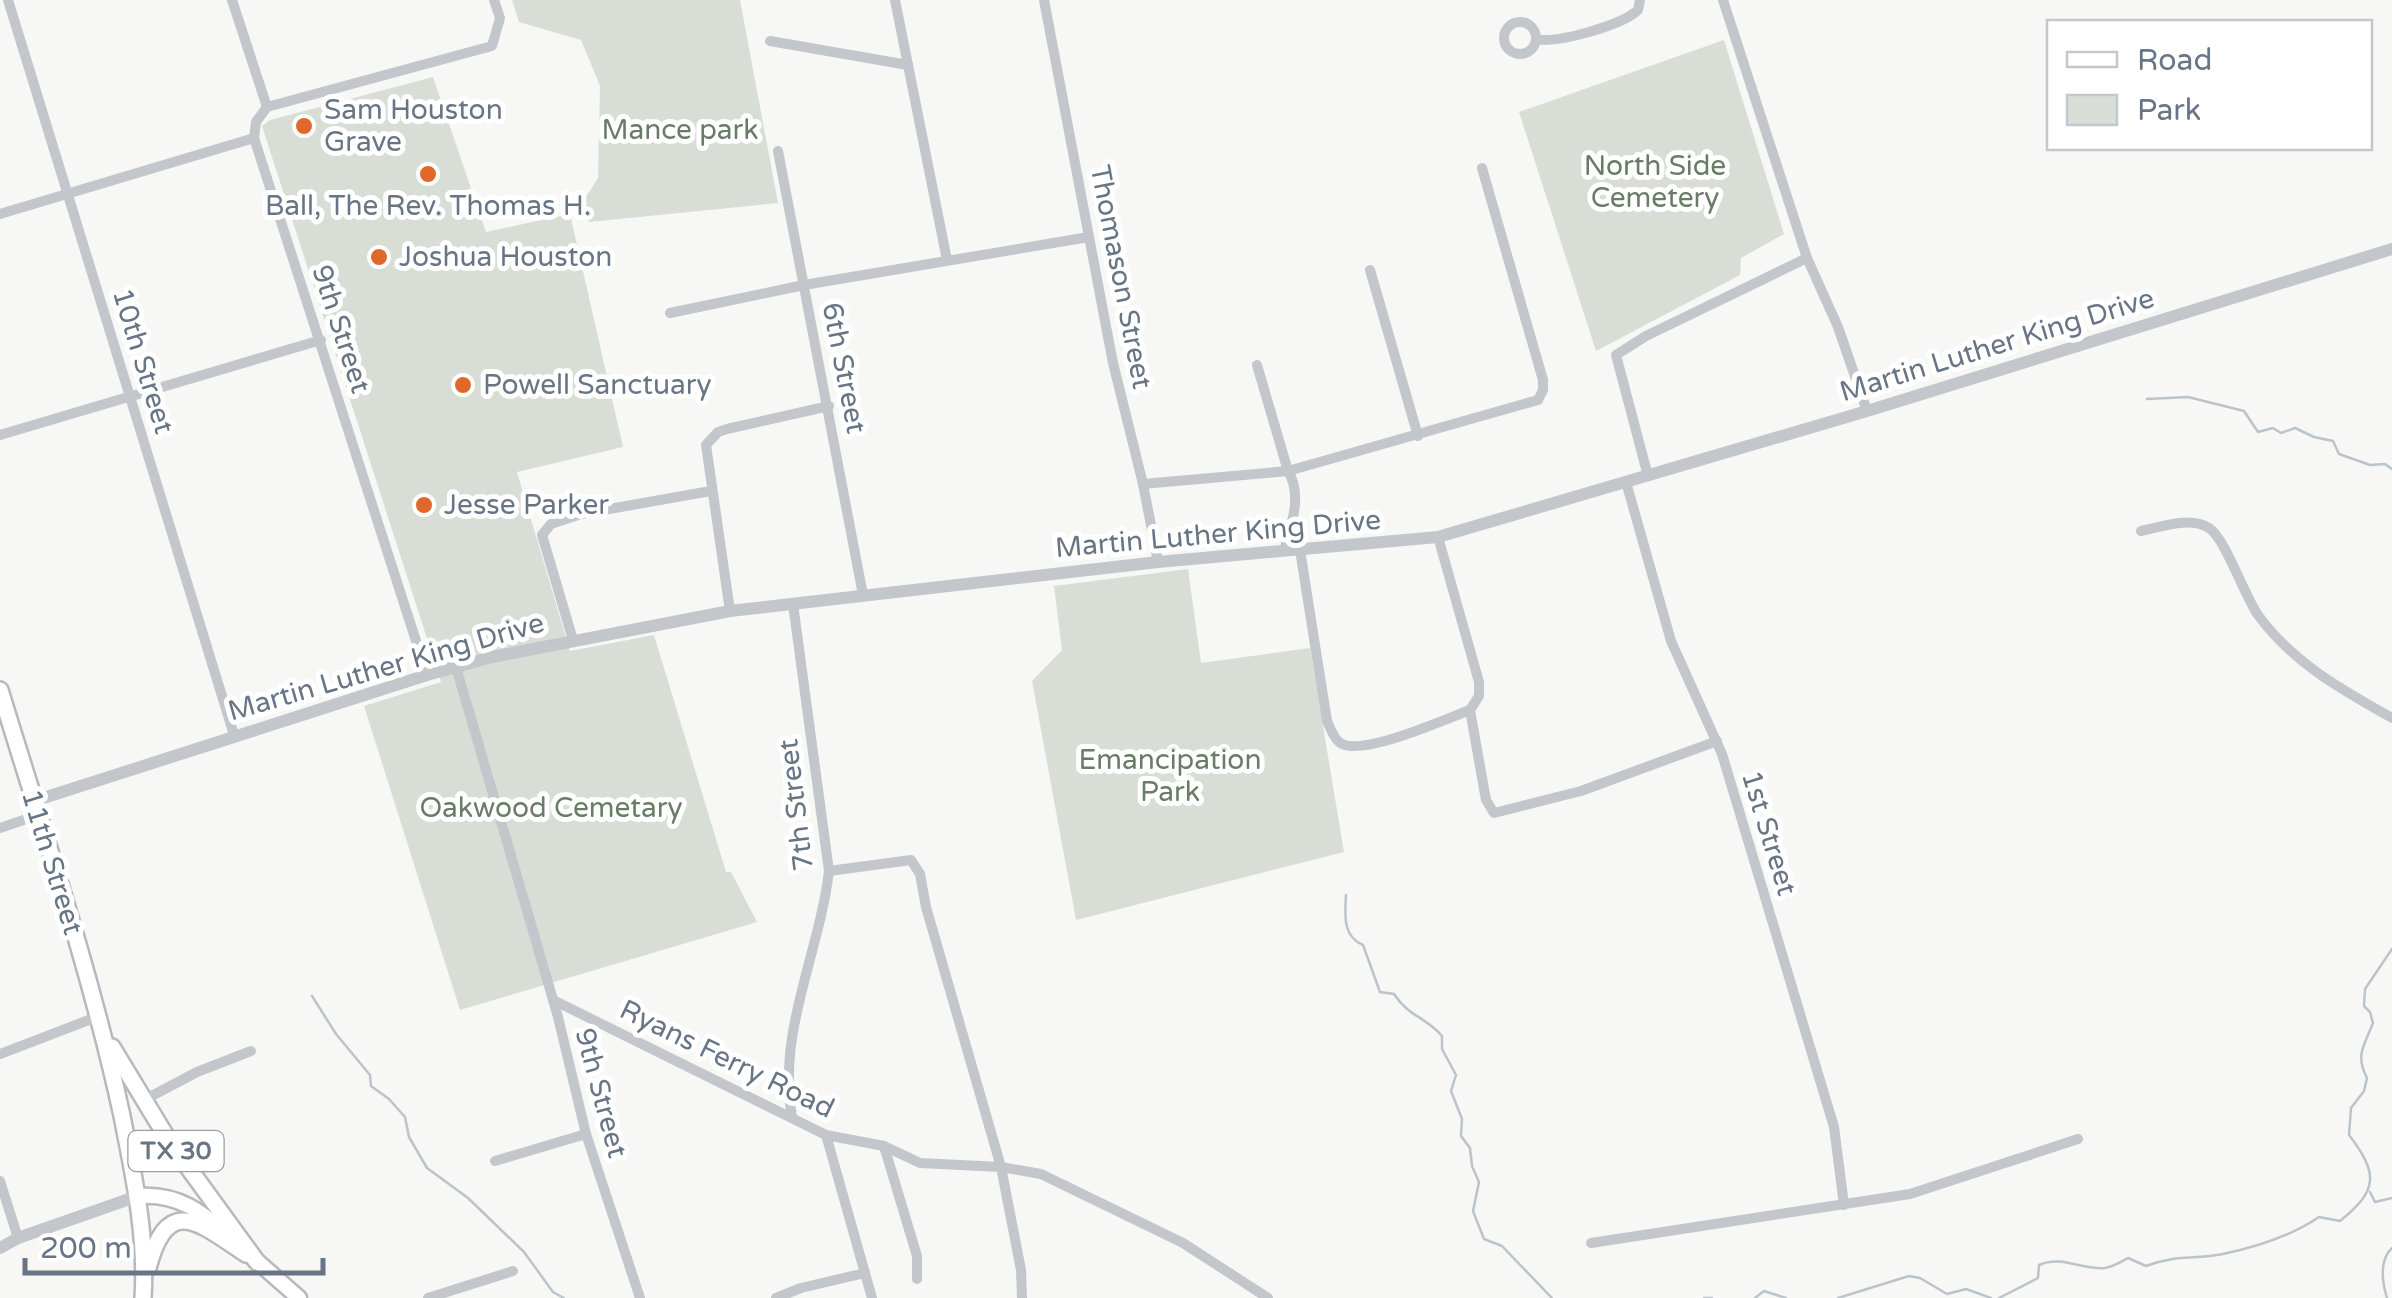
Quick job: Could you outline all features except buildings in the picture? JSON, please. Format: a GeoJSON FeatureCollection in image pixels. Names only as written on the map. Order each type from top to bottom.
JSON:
{"type":"FeatureCollection","features":[{"type":"Feature","properties":{"kind":"main road","name":"11th Street"},"geometry":{"type":"LineString","coordinates":[[0,690],[104,1035]]}},
{"type":"Feature","properties":{"kind":"main road","name":"TX 30"},"geometry":{"type":"LineString","coordinates":[[104,1035],[169,1142],[258,1262]]}},
{"type":"Feature","properties":{"kind":"main road"},"geometry":{"type":"LineString","coordinates":[[104,1035],[138,1196],[144,1290]]}},
{"type":"Feature","properties":{"kind":"main road","name":"TX 30"},"geometry":{"type":"LineString","coordinates":[[138,1196],[160,1194],[200,1210],[298,1298]]}},
{"type":"Feature","properties":{"kind":"main road"},"geometry":{"type":"LineString","coordinates":[[144,1290],[152,1252],[166,1228],[178,1220],[194,1220],[258,1262]]}},
{"type":"Feature","properties":{"kind":"street","name":"10th Street"},"geometry":{"type":"LineString","coordinates":[[8,0],[234,735]]}},
{"type":"Feature","properties":{"kind":"street"},"geometry":{"type":"LineString","coordinates":[[232,0],[267,107]]}},
{"type":"Feature","properties":{"kind":"street"},"geometry":{"type":"LineString","coordinates":[[0,214],[254,138],[256,122],[267,107],[492,46],[500,18],[494,0]]}},
{"type":"Feature","properties":{"kind":"street"},"geometry":{"type":"LineString","coordinates":[[894,0],[947,260]]}},
{"type":"Feature","properties":{"kind":"street","name":"Thomason Street"},"geometry":{"type":"LineString","coordinates":[[1044,0],[1113,363],[1158,562]]}},
{"type":"Feature","properties":{"kind":"street"},"geometry":{"type":"LineString","coordinates":[[1536,39],[1550,42],[1622,20],[1638,10],[1640,0]]}},
{"type":"Feature","properties":{"kind":"street"},"geometry":{"type":"LineString","coordinates":[[1723,0],[1807,258],[1838,327],[1868,412]]}},
{"type":"Feature","properties":{"kind":"street"},"geometry":{"type":"LineString","coordinates":[[770,41],[908,65]]}},
{"type":"Feature","properties":{"kind":"street","name":"9th Street"},"geometry":{"type":"LineString","coordinates":[[254,138],[427,675]]}},
{"type":"Feature","properties":{"kind":"street","name":"6th Street"},"geometry":{"type":"LineString","coordinates":[[778,150],[863,595]]}},
{"type":"Feature","properties":{"kind":"street"},"geometry":{"type":"LineString","coordinates":[[1143,484],[1288,472],[1538,400],[1543,380],[1482,168]]}},
{"type":"Feature","properties":{"kind":"street"},"geometry":{"type":"LineString","coordinates":[[670,313],[804,285],[1089,236]]}},
{"type":"Feature","properties":{"kind":"street","name":"Martin Luther King Drive"},"geometry":{"type":"LineString","coordinates":[[36,808],[234,735],[427,675],[573,640],[730,611],[863,595],[1438,536],[1868,412],[2392,249]]}},
{"type":"Feature","properties":{"kind":"street"},"geometry":{"type":"LineString","coordinates":[[1648,476],[1616,355],[1646,336],[1807,258]]}},
{"type":"Feature","properties":{"kind":"street"},"geometry":{"type":"LineString","coordinates":[[1370,270],[1418,436]]}},
{"type":"Feature","properties":{"kind":"street"},"geometry":{"type":"LineString","coordinates":[[0,435],[321,340]]}},
{"type":"Feature","properties":{"kind":"street"},"geometry":{"type":"LineString","coordinates":[[1257,365],[1293,480],[1295,513],[1284,551]]}},
{"type":"Feature","properties":{"kind":"street"},"geometry":{"type":"LineString","coordinates":[[730,611],[706,453],[710,438],[727,429],[829,406]]}},
{"type":"Feature","properties":{"kind":"street","name":"1st Street"},"geometry":{"type":"LineString","coordinates":[[1626,482],[1670,642],[1717,741],[1834,1128],[1844,1204]]}},
{"type":"Feature","properties":{"kind":"street"},"geometry":{"type":"LineString","coordinates":[[573,640],[542,535],[551,524],[581,514],[711,491]]}},
{"type":"Feature","properties":{"kind":"street"},"geometry":{"type":"LineString","coordinates":[[2141,531],[2182,523],[2212,530],[2248,600],[2278,640],[2330,683],[2392,718]]}},
{"type":"Feature","properties":{"kind":"street"},"geometry":{"type":"LineString","coordinates":[[1300,550],[1327,720],[1337,741],[1348,747],[1369,746],[1470,710],[1480,696],[1438,536]]}},
{"type":"Feature","properties":{"kind":"street","name":"7th Street"},"geometry":{"type":"LineString","coordinates":[[792,1117],[786,1080],[794,1012],[825,902],[829,871],[793,604]]}},
{"type":"Feature","properties":{"kind":"street","name":"9th Street"},"geometry":{"type":"LineString","coordinates":[[456,667],[553,1000],[586,1134],[640,1298]]}},
{"type":"Feature","properties":{"kind":"street"},"geometry":{"type":"LineString","coordinates":[[1470,710],[1486,800],[1494,813],[1581,791],[1717,741]]}},
{"type":"Feature","properties":{"kind":"street"},"geometry":{"type":"LineString","coordinates":[[0,828],[36,808]]}},
{"type":"Feature","properties":{"kind":"street"},"geometry":{"type":"LineString","coordinates":[[829,871],[911,860],[920,874],[1001,1167],[1021,1270],[1022,1298]]}},
{"type":"Feature","properties":{"kind":"street","name":"Ryans Ferry Road"},"geometry":{"type":"LineString","coordinates":[[553,1000],[826,1135],[884,1146],[920,1163],[1001,1167],[1041,1174],[1183,1243],[1268,1298]]}},
{"type":"Feature","properties":{"kind":"street"},"geometry":{"type":"LineString","coordinates":[[0,1054],[98,1016]]}},
{"type":"Feature","properties":{"kind":"street"},"geometry":{"type":"LineString","coordinates":[[144,1100],[196,1072],[251,1051]]}},
{"type":"Feature","properties":{"kind":"street"},"geometry":{"type":"LineString","coordinates":[[494,1161],[586,1134]]}},
{"type":"Feature","properties":{"kind":"street"},"geometry":{"type":"LineString","coordinates":[[826,1135],[872,1298]]}},
{"type":"Feature","properties":{"kind":"street"},"geometry":{"type":"LineString","coordinates":[[1591,1244],[1910,1194],[2078,1139]]}},
{"type":"Feature","properties":{"kind":"street"},"geometry":{"type":"LineString","coordinates":[[884,1146],[917,1256],[917,1279]]}},
{"type":"Feature","properties":{"kind":"street"},"geometry":{"type":"LineString","coordinates":[[0,1181],[18,1238]]}},
{"type":"Feature","properties":{"kind":"street"},"geometry":{"type":"LineString","coordinates":[[0,1248],[18,1238],[138,1196]]}},
{"type":"Feature","properties":{"kind":"street"},"geometry":{"type":"LineString","coordinates":[[428,1298],[514,1272]]}},
{"type":"Feature","properties":{"kind":"street"},"geometry":{"type":"LineString","coordinates":[[776,1298],[801,1288],[865,1274]]}},
{"type":"Feature","properties":{"kind":"green space","name":"Mance park"},"geometry":{"type":"Polygon","coordinates":[[[512,0],[740,0],[778,203],[589,222],[582,203],[598,178],[600,86],[581,40],[519,22],[512,0]]]}},
{"type":"Feature","properties":{"kind":"green space","name":"North Side Cemetery"},"geometry":{"type":"Polygon","coordinates":[[[1724,40],[1784,234],[1741,258],[1740,275],[1596,351],[1519,112],[1724,40]]]}},
{"type":"Feature","properties":{"kind":"green space","name":"Oakwood Cemetary"},"geometry":{"type":"Polygon","coordinates":[[[433,77],[486,232],[570,214],[623,447],[517,472],[570,651],[654,635],[726,872],[731,872],[757,922],[460,1010],[364,706],[441,682],[262,126],[270,120],[433,77]]]}},
{"type":"Feature","properties":{"kind":"green space","name":"Emancipation Park"},"geometry":{"type":"Polygon","coordinates":[[[1188,569],[1201,663],[1310,648],[1344,852],[1076,920],[1032,681],[1062,650],[1054,586],[1188,569]]]}},
{"type":"Feature","properties":{"kind":"waterway"},"geometry":{"type":"LineString","coordinates":[[2147,399],[2188,397],[2244,411],[2258,432],[2273,428],[2281,433],[2295,428],[2333,441],[2339,454],[2392,469]]}},
{"type":"Feature","properties":{"kind":"waterway"},"geometry":{"type":"LineString","coordinates":[[1346,895],[1348,930],[1363,945],[1380,992],[1394,994],[1442,1036],[1442,1049],[1456,1075],[1451,1091],[1462,1119],[1461,1136],[1470,1148],[1479,1182],[1473,1211],[1484,1239],[1502,1246],[1552,1298]]}},
{"type":"Feature","properties":{"kind":"waterway"},"geometry":{"type":"LineString","coordinates":[[1999,1298],[2038,1278],[2039,1265],[2047,1262],[2105,1268],[2128,1258],[2146,1266],[2223,1254],[2273,1240],[2319,1217],[2340,1221],[2353,1210],[2370,1181],[2365,1160],[2349,1135],[2351,1108],[2364,1091],[2367,1078],[2361,1057],[2373,1023],[2364,1006],[2365,989],[2392,949]]}},
{"type":"Feature","properties":{"kind":"waterway"},"geometry":{"type":"LineString","coordinates":[[312,996],[336,1034],[370,1075],[371,1086],[405,1117],[409,1137],[427,1168],[468,1198],[524,1252],[553,1292],[564,1298]]}},
{"type":"Feature","properties":{"kind":"waterway"},"geometry":{"type":"LineString","coordinates":[[2370,1192],[2375,1202],[2392,1198]]}},
{"type":"Feature","properties":{"kind":"waterway"},"geometry":{"type":"LineString","coordinates":[[2387,1298],[2383,1265],[2392,1248]]}},
{"type":"Feature","properties":{"kind":"waterway"},"geometry":{"type":"LineString","coordinates":[[1838,1298],[1909,1276],[1947,1294],[1966,1289],[1991,1298]]}},
{"type":"Feature","properties":{"kind":"waterway"},"geometry":{"type":"LineString","coordinates":[[1755,1298],[1764,1291],[1786,1298]]}},
{"type":"Feature","properties":{"kind":"waterway"},"geometry":{"type":"LineString","coordinates":[[1704,1298],[1712,1298]]}},
{"type":"Feature","properties":{"kind":"place","name":"Sam Houston Grave"},"geometry":{"type":"Point","coordinates":[304,126]}},
{"type":"Feature","properties":{"kind":"place","name":"Ball, The Rev. Thomas H."},"geometry":{"type":"Point","coordinates":[428,174]}},
{"type":"Feature","properties":{"kind":"place","name":"Joshua Houston"},"geometry":{"type":"Point","coordinates":[379,257]}},
{"type":"Feature","properties":{"kind":"place","name":"Powell Sanctuary"},"geometry":{"type":"Point","coordinates":[463,385]}},
{"type":"Feature","properties":{"kind":"place","name":"Jesse Parker"},"geometry":{"type":"Point","coordinates":[424,505]}}]}
